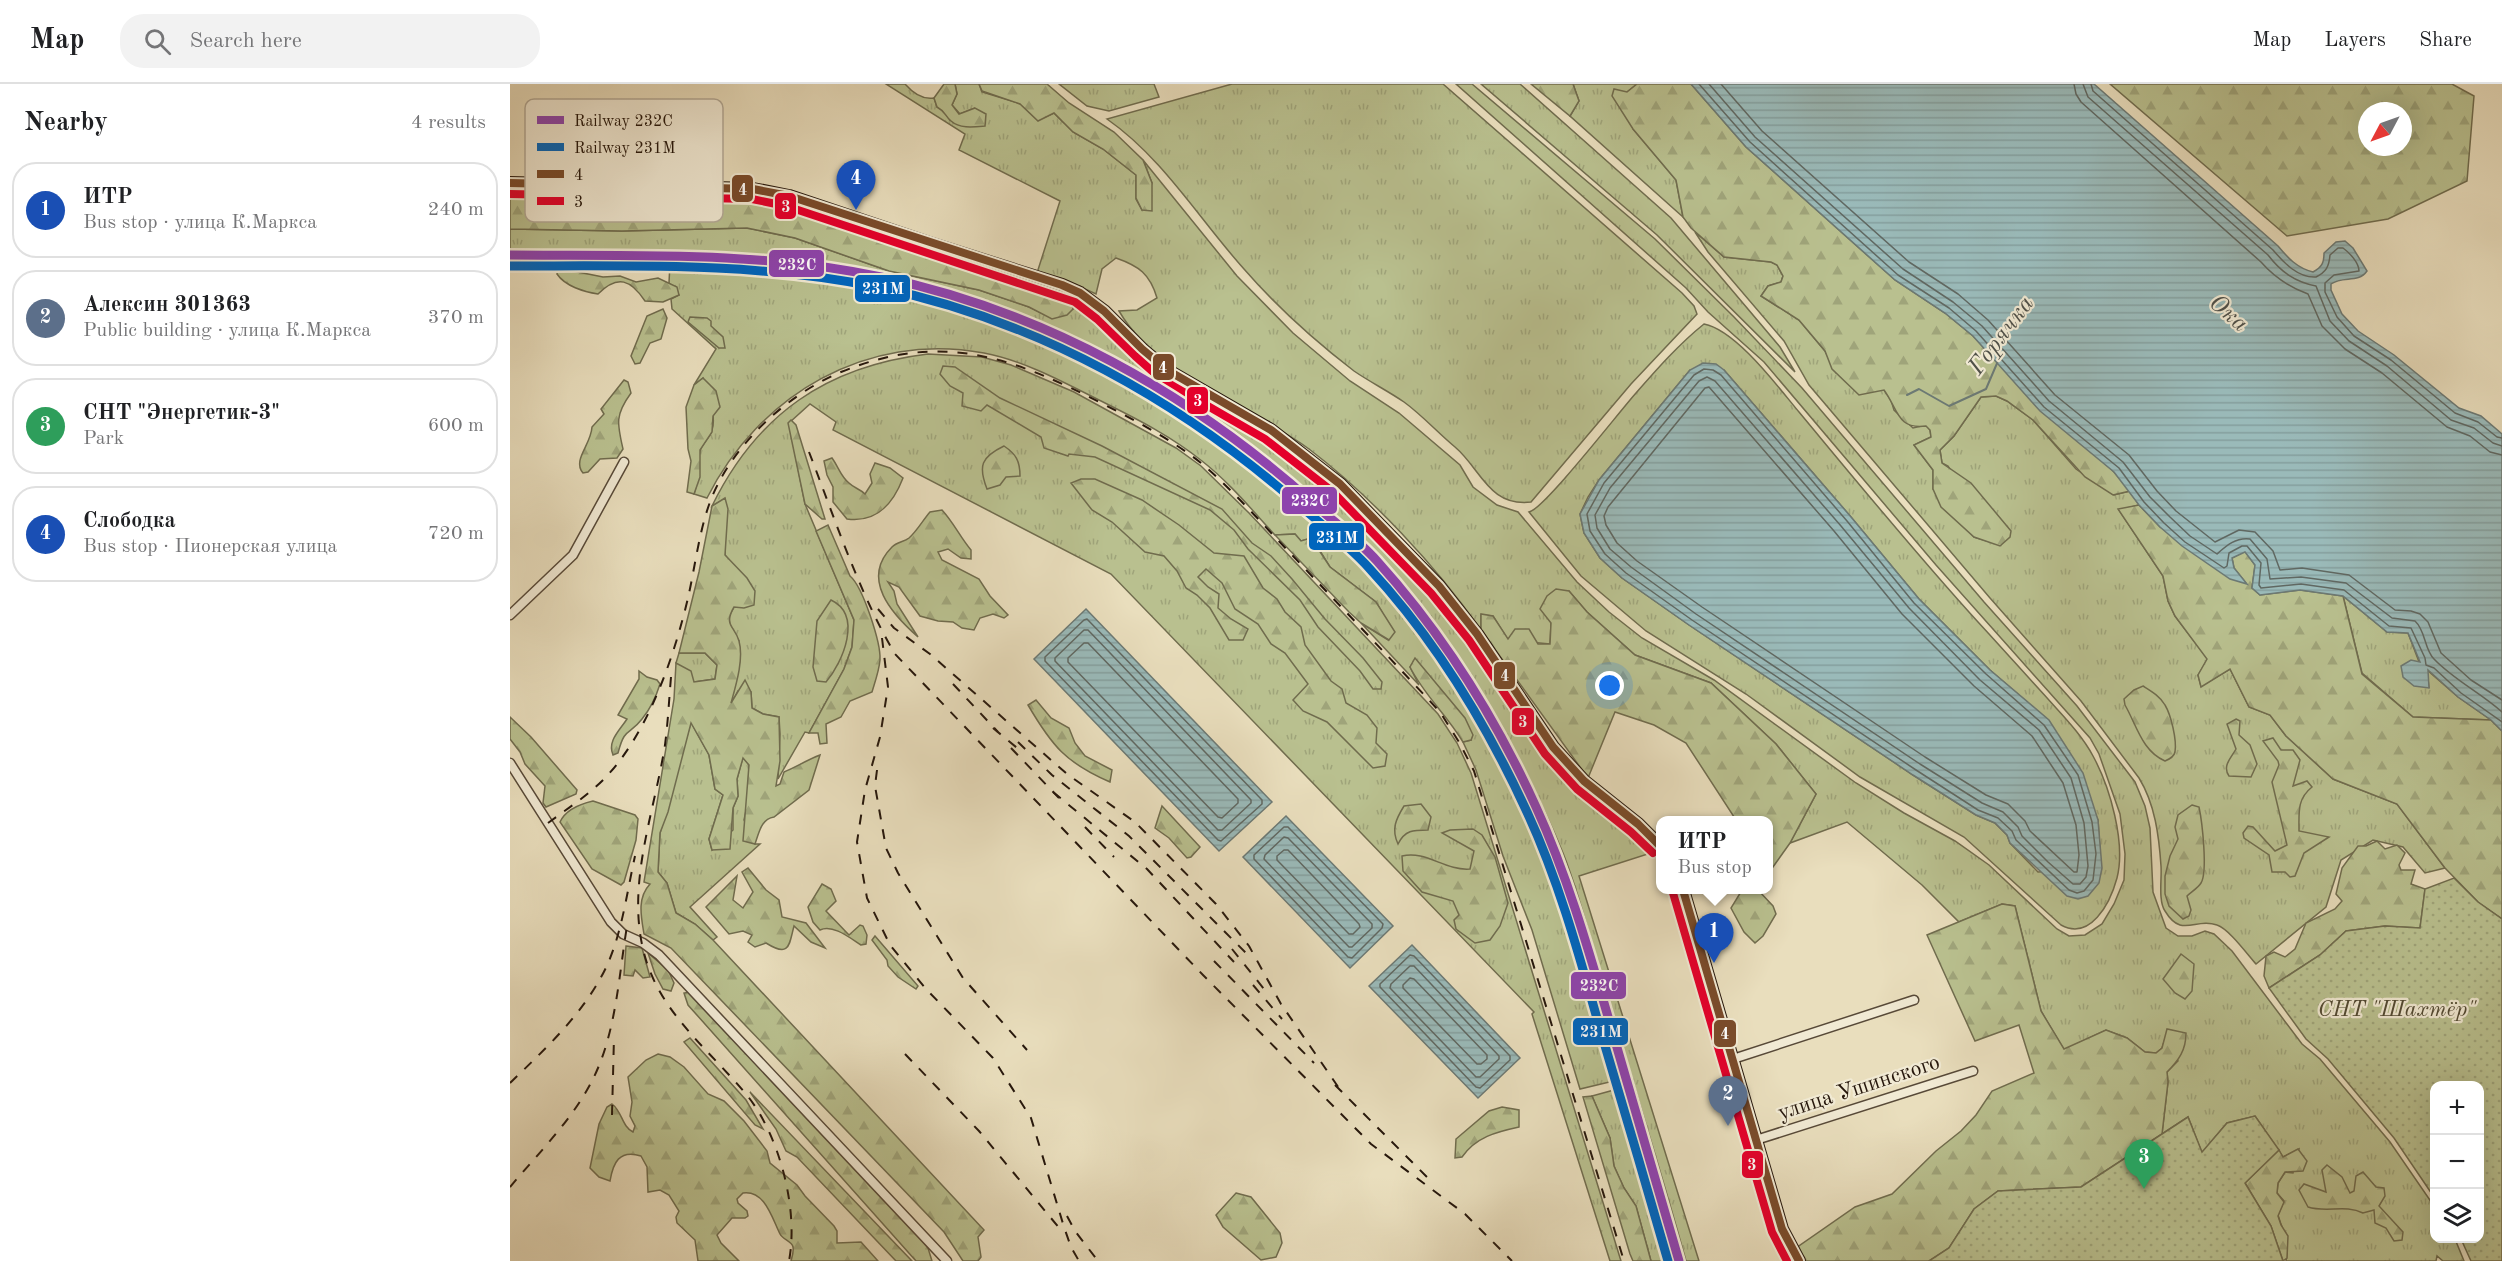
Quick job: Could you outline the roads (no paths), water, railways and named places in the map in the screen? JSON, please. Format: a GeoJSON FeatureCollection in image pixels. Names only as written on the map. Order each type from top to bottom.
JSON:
{"type":"FeatureCollection","features":[{"type":"Feature","properties":{"kind":"main road"},"geometry":{"type":"LineString","coordinates":[[510,183],[525,183]]}},
{"type":"Feature","properties":{"kind":"main road"},"geometry":{"type":"LineString","coordinates":[[723,188],[753,189],[789,196],[1062,285],[1080,293],[1104,311],[1167,370],[1271,430],[1340,484],[1439,586],[1477,634],[1553,747],[1584,781],[1638,824],[1656,842]]}},
{"type":"Feature","properties":{"kind":"main road"},"geometry":{"type":"LineString","coordinates":[[1684,894],[1782,1229],[1799,1261]]}},
{"type":"Feature","properties":{"kind":"street"},"geometry":{"type":"LineString","coordinates":[[510,615],[573,555],[624,462]]}},
{"type":"Feature","properties":{"kind":"street"},"geometry":{"type":"LineString","coordinates":[[510,763],[618,930],[659,955],[947,1261]]}},
{"type":"Feature","properties":{"kind":"street"},"geometry":{"type":"LineString","coordinates":[[1733,1059],[1914,1000]]}},
{"type":"Feature","properties":{"kind":"street","name":"улица Ушинского"},"geometry":{"type":"LineString","coordinates":[[1756,1140],[1973,1071]]}},
{"type":"Feature","properties":{"kind":"water","name":"Ока"},"geometry":{"type":"Polygon","coordinates":[[[1691,84],[2094,84],[2298,265],[2313,272],[2322,264],[2324,253],[2336,242],[2345,241],[2353,248],[2367,271],[2359,277],[2331,284],[2331,290],[2342,314],[2358,331],[2394,355],[2459,408],[2481,416],[2502,434],[2502,731],[2428,670],[2429,688],[2414,686],[2403,677],[2401,666],[2411,660],[2420,662],[2408,633],[2387,632],[2343,596],[2300,590],[2260,595],[2252,588],[2255,565],[2245,552],[2232,558],[2234,568],[2247,584],[2230,579],[2182,546],[2139,505],[2114,472],[2040,411],[1973,336],[1945,313],[1895,280],[1746,147],[1691,84]]]}},
{"type":"Feature","properties":{"kind":"water"},"geometry":{"type":"Polygon","coordinates":[[[1703,363],[1716,364],[1724,370],[1919,599],[1990,670],[2049,720],[2083,773],[2098,820],[2102,868],[2099,883],[2088,896],[2078,899],[2067,896],[2010,843],[2007,835],[1995,823],[1976,815],[1913,775],[1689,625],[1622,578],[1600,558],[1584,533],[1580,514],[1599,480],[1690,370],[1703,363]]]}},
{"type":"Feature","properties":{"kind":"water"},"geometry":{"type":"Polygon","coordinates":[[[1086,609],[1272,802],[1219,851],[1034,659],[1086,609]]]}},
{"type":"Feature","properties":{"kind":"water"},"geometry":{"type":"Polygon","coordinates":[[[1286,816],[1393,926],[1350,968],[1243,857],[1286,816]]]}},
{"type":"Feature","properties":{"kind":"water"},"geometry":{"type":"Polygon","coordinates":[[[1412,945],[1520,1058],[1478,1098],[1369,986],[1412,945]]]}},
{"type":"Feature","properties":{"kind":"waterway","name":"Горячка"},"geometry":{"type":"LineString","coordinates":[[1907,395],[1919,389],[1949,406],[1986,389],[1998,361]]}},
{"type":"Feature","properties":{"kind":"railway"},"geometry":{"type":"LineString","coordinates":[[548,823],[604,779],[634,740],[657,694],[675,645],[688,598],[706,513],[719,481],[746,442],[781,408],[800,394],[841,372],[878,359],[913,353],[946,352],[978,355],[1041,375],[1144,425],[1201,463],[1248,508],[1440,712],[1474,771],[1624,1261]]}},
{"type":"Feature","properties":{"kind":"railway"},"geometry":{"type":"LineString","coordinates":[[809,452],[859,581],[895,654],[1203,975],[1371,1144],[1465,1214],[1512,1261]]}},
{"type":"Feature","properties":{"kind":"railway"},"geometry":{"type":"LineString","coordinates":[[878,609],[894,628],[930,654],[1067,774],[1135,822],[1216,904],[1249,946],[1281,1004],[1341,1091]]}},
{"type":"Feature","properties":{"kind":"railway"},"geometry":{"type":"LineString","coordinates":[[882,638],[888,687],[880,737],[865,790],[857,842],[867,898],[890,945],[926,989],[993,1058],[1031,1118],[1064,1227],[1079,1261]]}},
{"type":"Feature","properties":{"kind":"railway"},"geometry":{"type":"LineString","coordinates":[[671,677],[665,745],[639,879],[640,933],[646,960],[664,998],[689,1032],[746,1094],[768,1130],[784,1173],[788,1196],[791,1219],[789,1261]]}},
{"type":"Feature","properties":{"kind":"railway"},"geometry":{"type":"LineString","coordinates":[[953,684],[998,732]]}},
{"type":"Feature","properties":{"kind":"railway"},"geometry":{"type":"LineString","coordinates":[[993,728],[1022,752]]}},
{"type":"Feature","properties":{"kind":"railway"},"geometry":{"type":"LineString","coordinates":[[1018,742],[1052,775],[1129,836],[1247,954]]}},
{"type":"Feature","properties":{"kind":"railway"},"geometry":{"type":"LineString","coordinates":[[1011,748],[1059,798]]}},
{"type":"Feature","properties":{"kind":"railway"},"geometry":{"type":"LineString","coordinates":[[877,770],[875,786],[886,848],[898,873],[963,978],[1027,1050]]}},
{"type":"Feature","properties":{"kind":"railway"},"geometry":{"type":"LineString","coordinates":[[1053,792],[1147,869],[1234,962]]}},
{"type":"Feature","properties":{"kind":"railway"},"geometry":{"type":"LineString","coordinates":[[1085,827],[1114,857]]}},
{"type":"Feature","properties":{"kind":"railway"},"geometry":{"type":"LineString","coordinates":[[510,1083],[570,1021],[600,979],[618,935],[635,856]]}},
{"type":"Feature","properties":{"kind":"railway"},"geometry":{"type":"LineString","coordinates":[[510,1187],[570,1116],[597,1071],[610,1031],[627,926]]}},
{"type":"Feature","properties":{"kind":"railway"},"geometry":{"type":"LineString","coordinates":[[1232,949],[1264,989]]}},
{"type":"Feature","properties":{"kind":"railway"},"geometry":{"type":"LineString","coordinates":[[1214,961],[1314,1063]]}},
{"type":"Feature","properties":{"kind":"railway"},"geometry":{"type":"LineString","coordinates":[[1253,985],[1282,1019]]}},
{"type":"Feature","properties":{"kind":"railway"},"geometry":{"type":"LineString","coordinates":[[612,1115],[614,1037]]}},
{"type":"Feature","properties":{"kind":"railway"},"geometry":{"type":"LineString","coordinates":[[905,1054],[979,1131],[1060,1229]]}},
{"type":"Feature","properties":{"kind":"railway"},"geometry":{"type":"LineString","coordinates":[[1335,1085],[1433,1183]]}},
{"type":"Feature","properties":{"kind":"railway"},"geometry":{"type":"LineString","coordinates":[[1067,1216],[1075,1231],[1098,1261]]}},
{"type":"Feature","properties":{"kind":"rail line","name":"232C"},"geometry":{"type":"LineString","coordinates":[[510,255],[696,257],[789,263],[881,277],[941,292],[1000,311],[1056,334],[1112,361],[1165,392],[1266,463],[1354,538],[1370,553],[1424,617],[1466,678],[1503,742],[1536,807],[1558,859],[1576,912],[1679,1261]]}},
{"type":"Feature","properties":{"kind":"rail line","name":"231М"},"geometry":{"type":"LineString","coordinates":[[510,266],[740,269],[832,279],[877,287],[937,302],[995,321],[1106,370],[1209,434],[1330,531],[1362,560],[1393,595],[1437,653],[1477,715],[1527,812],[1567,916],[1668,1261]]}},
{"type":"Feature","properties":{"kind":"place","name":"Слободка"},"geometry":{"type":"Point","coordinates":[856,210]}},
{"type":"Feature","properties":{"kind":"place","name":"ИТР"},"geometry":{"type":"Point","coordinates":[1714,963]}},
{"type":"Feature","properties":{"kind":"place","name":"Алексин 301363"},"geometry":{"type":"Point","coordinates":[1728,1126]}},
{"type":"Feature","properties":{"kind":"place","name":"СНТ \"Энергетик-3\""},"geometry":{"type":"Point","coordinates":[2144,1189]}},
{"type":"Feature","properties":{"kind":"park label","name":"СНТ \"Шахтёр\""},"geometry":{"type":"Point","coordinates":[2397,1010]}}]}
